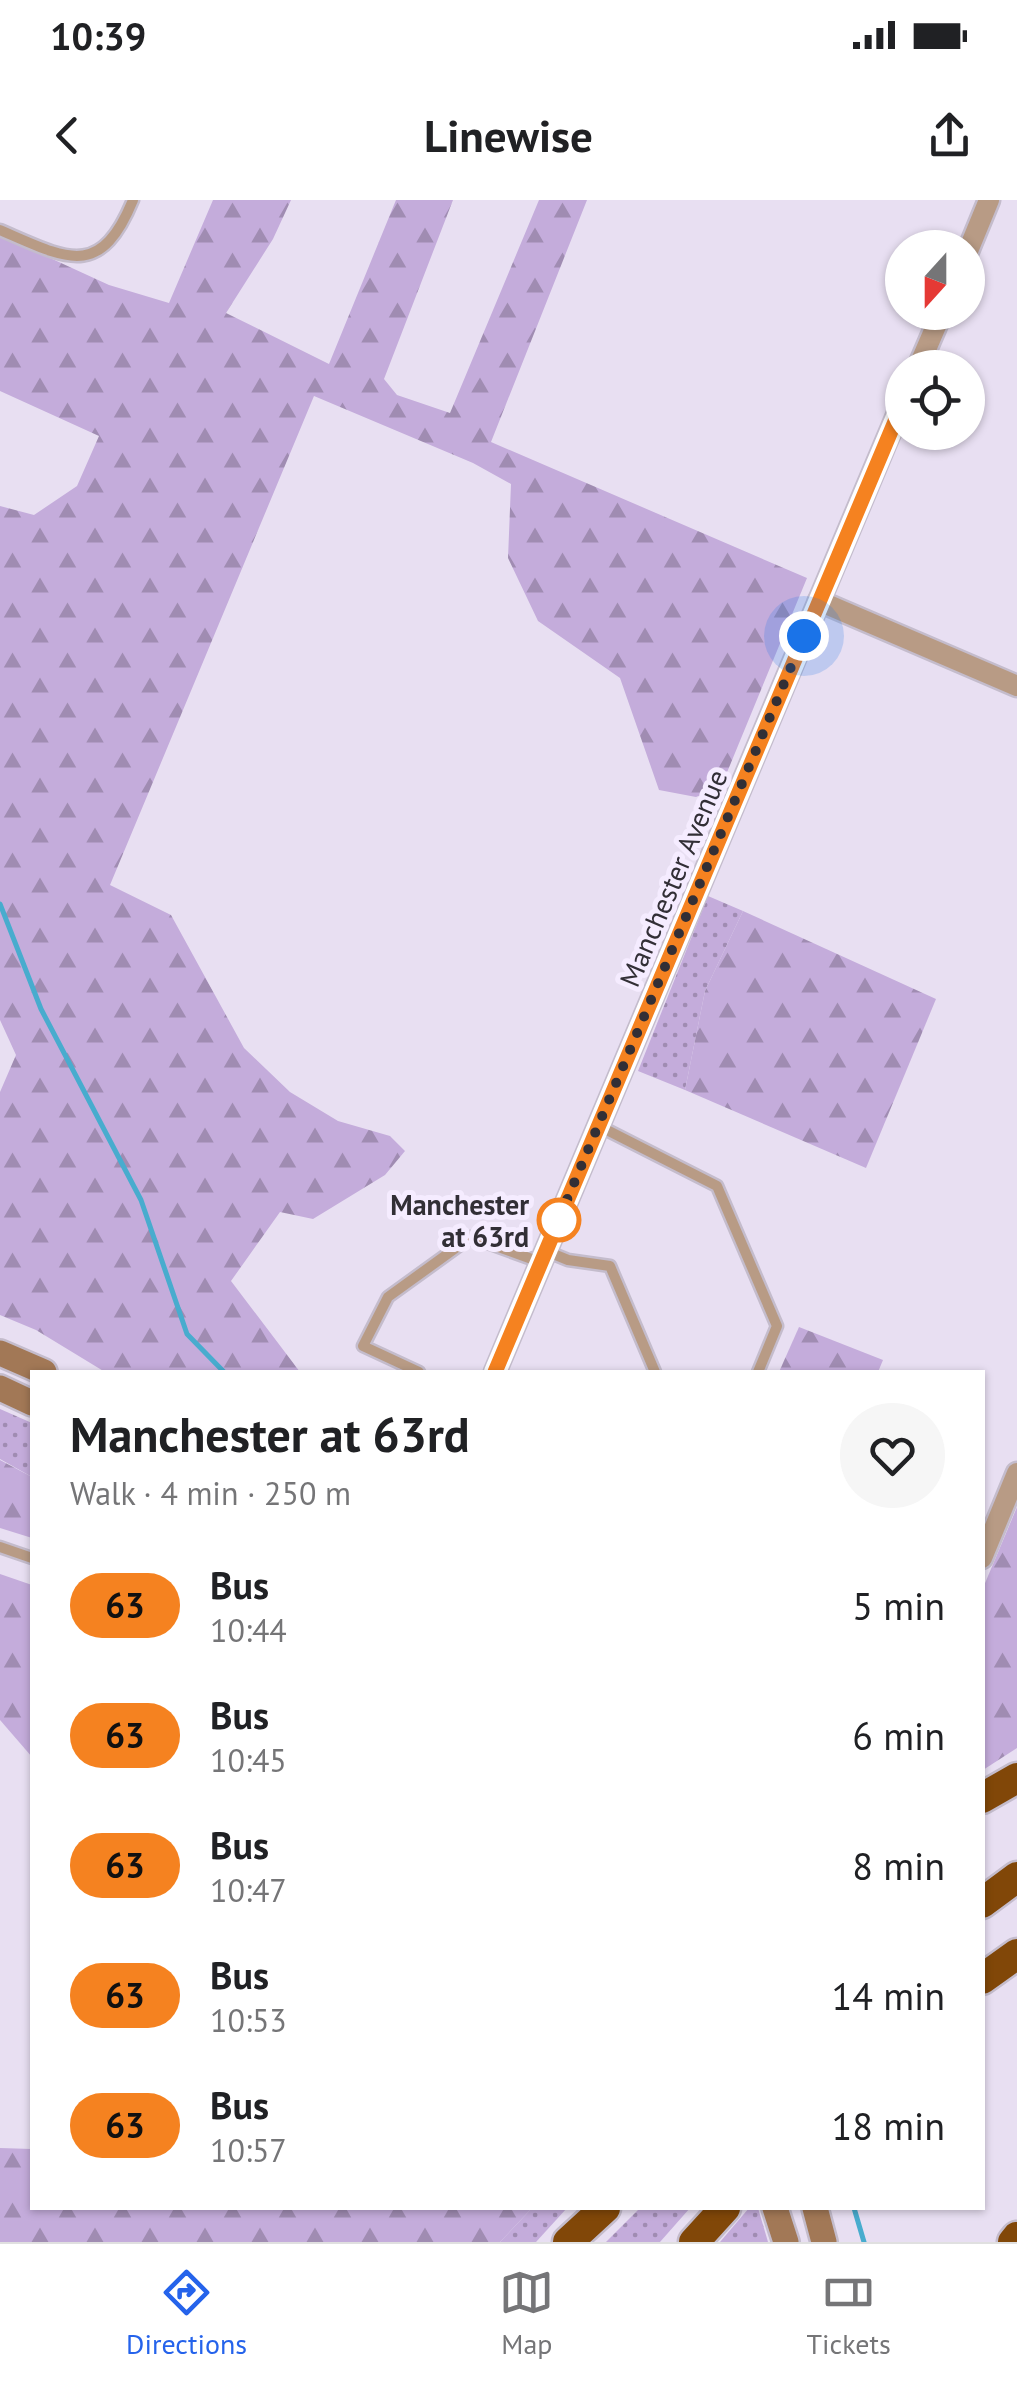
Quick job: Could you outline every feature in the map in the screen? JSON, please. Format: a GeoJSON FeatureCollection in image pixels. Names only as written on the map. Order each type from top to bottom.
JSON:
{"type":"FeatureCollection","features":[{"type":"Feature","properties":{"kind":"highway"},"geometry":{"type":"LineString","coordinates":[[985,1796],[1017,1778]]}},
{"type":"Feature","properties":{"kind":"highway"},"geometry":{"type":"LineString","coordinates":[[985,1900],[1017,1877]]}},
{"type":"Feature","properties":{"kind":"highway"},"geometry":{"type":"LineString","coordinates":[[985,1977],[1017,1954]]}},
{"type":"Feature","properties":{"kind":"highway"},"geometry":{"type":"LineString","coordinates":[[568,2242],[603,2210]]}},
{"type":"Feature","properties":{"kind":"main road"},"geometry":{"type":"LineString","coordinates":[[0,1353],[39,1370]]}},
{"type":"Feature","properties":{"kind":"main road"},"geometry":{"type":"LineString","coordinates":[[0,1388],[30,1402]]}},
{"type":"Feature","properties":{"kind":"main road"},"geometry":{"type":"LineString","coordinates":[[776,2210],[786,2242]]}},
{"type":"Feature","properties":{"kind":"main road"},"geometry":{"type":"LineString","coordinates":[[816,2210],[824,2242]]}},
{"type":"Feature","properties":{"kind":"street"},"geometry":{"type":"LineString","coordinates":[[977,230],[989,200]]}},
{"type":"Feature","properties":{"kind":"street","name":"Manchester Avenue"},"geometry":{"type":"LineString","coordinates":[[496,1370],[885,444]]}},
{"type":"Feature","properties":{"kind":"street"},"geometry":{"type":"LineString","coordinates":[[819,601],[1017,686]]}},
{"type":"Feature","properties":{"kind":"street"},"geometry":{"type":"LineString","coordinates":[[985,1551],[1017,1473]]}},
{"type":"Feature","properties":{"kind":"lane"},"geometry":{"type":"LineString","coordinates":[[0,230],[64,255],[93,256],[120,231],[133,200]]}},
{"type":"Feature","properties":{"kind":"lane"},"geometry":{"type":"LineString","coordinates":[[599,1126],[717,1186],[776,1326],[759,1370]]}},
{"type":"Feature","properties":{"kind":"lane"},"geometry":{"type":"LineString","coordinates":[[416,1370],[363,1346],[388,1297],[472,1237],[544,1257],[610,1266],[653,1370]]}},
{"type":"Feature","properties":{"kind":"lane"},"geometry":{"type":"LineString","coordinates":[[0,1547],[30,1557]]}},
{"type":"Feature","properties":{"kind":"green space"},"geometry":{"type":"Polygon","coordinates":[[[213,200],[291,200],[273,239],[226,313],[329,364],[396,200],[453,200],[384,379],[397,395],[450,413],[539,200],[587,200],[491,442],[807,578],[721,787],[696,797],[659,790],[620,678],[538,621],[508,558],[511,484],[473,463],[314,396],[110,885],[171,915],[244,1048],[290,1092],[338,1121],[390,1136],[405,1151],[385,1175],[313,1219],[280,1212],[231,1281],[298,1370],[102,1370],[36,1330],[0,1315],[0,1092],[16,1055],[0,1020],[0,506],[34,515],[77,486],[99,436],[0,391],[0,235],[109,285],[169,303],[213,200]]]}},
{"type":"Feature","properties":{"kind":"green space"},"geometry":{"type":"Polygon","coordinates":[[[708,896],[743,911],[705,991],[685,1090],[638,1071],[708,896]]]}},
{"type":"Feature","properties":{"kind":"green space"},"geometry":{"type":"Polygon","coordinates":[[[743,911],[936,999],[866,1168],[685,1090],[705,991],[743,911]]]}},
{"type":"Feature","properties":{"kind":"green space"},"geometry":{"type":"Polygon","coordinates":[[[799,1327],[883,1360],[879,1370],[780,1370],[799,1327]]]}},
{"type":"Feature","properties":{"kind":"green space"},"geometry":{"type":"Polygon","coordinates":[[[0,1409],[30,1422],[30,1476],[0,1459],[0,1409]]]}},
{"type":"Feature","properties":{"kind":"green space"},"geometry":{"type":"Polygon","coordinates":[[[0,1460],[30,1476],[30,1537],[0,1528],[0,1460]]]}},
{"type":"Feature","properties":{"kind":"green space"},"geometry":{"type":"Polygon","coordinates":[[[1017,1507],[1017,1748],[985,1769],[985,1583],[1017,1507]]]}},
{"type":"Feature","properties":{"kind":"green space"},"geometry":{"type":"Polygon","coordinates":[[[0,1574],[30,1584],[30,1755],[0,1720],[0,1574]]]}},
{"type":"Feature","properties":{"kind":"green space"},"geometry":{"type":"Polygon","coordinates":[[[0,2148],[30,2149],[30,2210],[530,2210],[500,2242],[0,2242],[0,2148]]]}},
{"type":"Feature","properties":{"kind":"green space"},"geometry":{"type":"Polygon","coordinates":[[[530,2210],[565,2210],[536,2242],[500,2242],[530,2210]]]}},
{"type":"Feature","properties":{"kind":"green space"},"geometry":{"type":"Polygon","coordinates":[[[638,2210],[688,2210],[660,2242],[606,2242],[638,2210]]]}},
{"type":"Feature","properties":{"kind":"green space"},"geometry":{"type":"Polygon","coordinates":[[[747,2210],[759,2210],[768,2242],[720,2242],[747,2210]]]}},
{"type":"Feature","properties":{"kind":"waterway"},"geometry":{"type":"LineString","coordinates":[[0,904],[41,1009],[141,1200],[187,1334],[222,1370]]}},
{"type":"Feature","properties":{"kind":"waterway"},"geometry":{"type":"LineString","coordinates":[[855,2210],[864,2242]]}},
{"type":"Feature","properties":{"kind":"bus line","name":"63"},"geometry":{"type":"LineString","coordinates":[[496,1370],[885,445]]}},
{"type":"Feature","properties":{"kind":"place","name":"Manchester at 63rd"},"geometry":{"type":"Point","coordinates":[559,1220]}},
{"type":"Feature","properties":{"kind":"route"},"geometry":{"type":"LineString","coordinates":[[559,1220],[556,1226],[804,636]]}}]}
